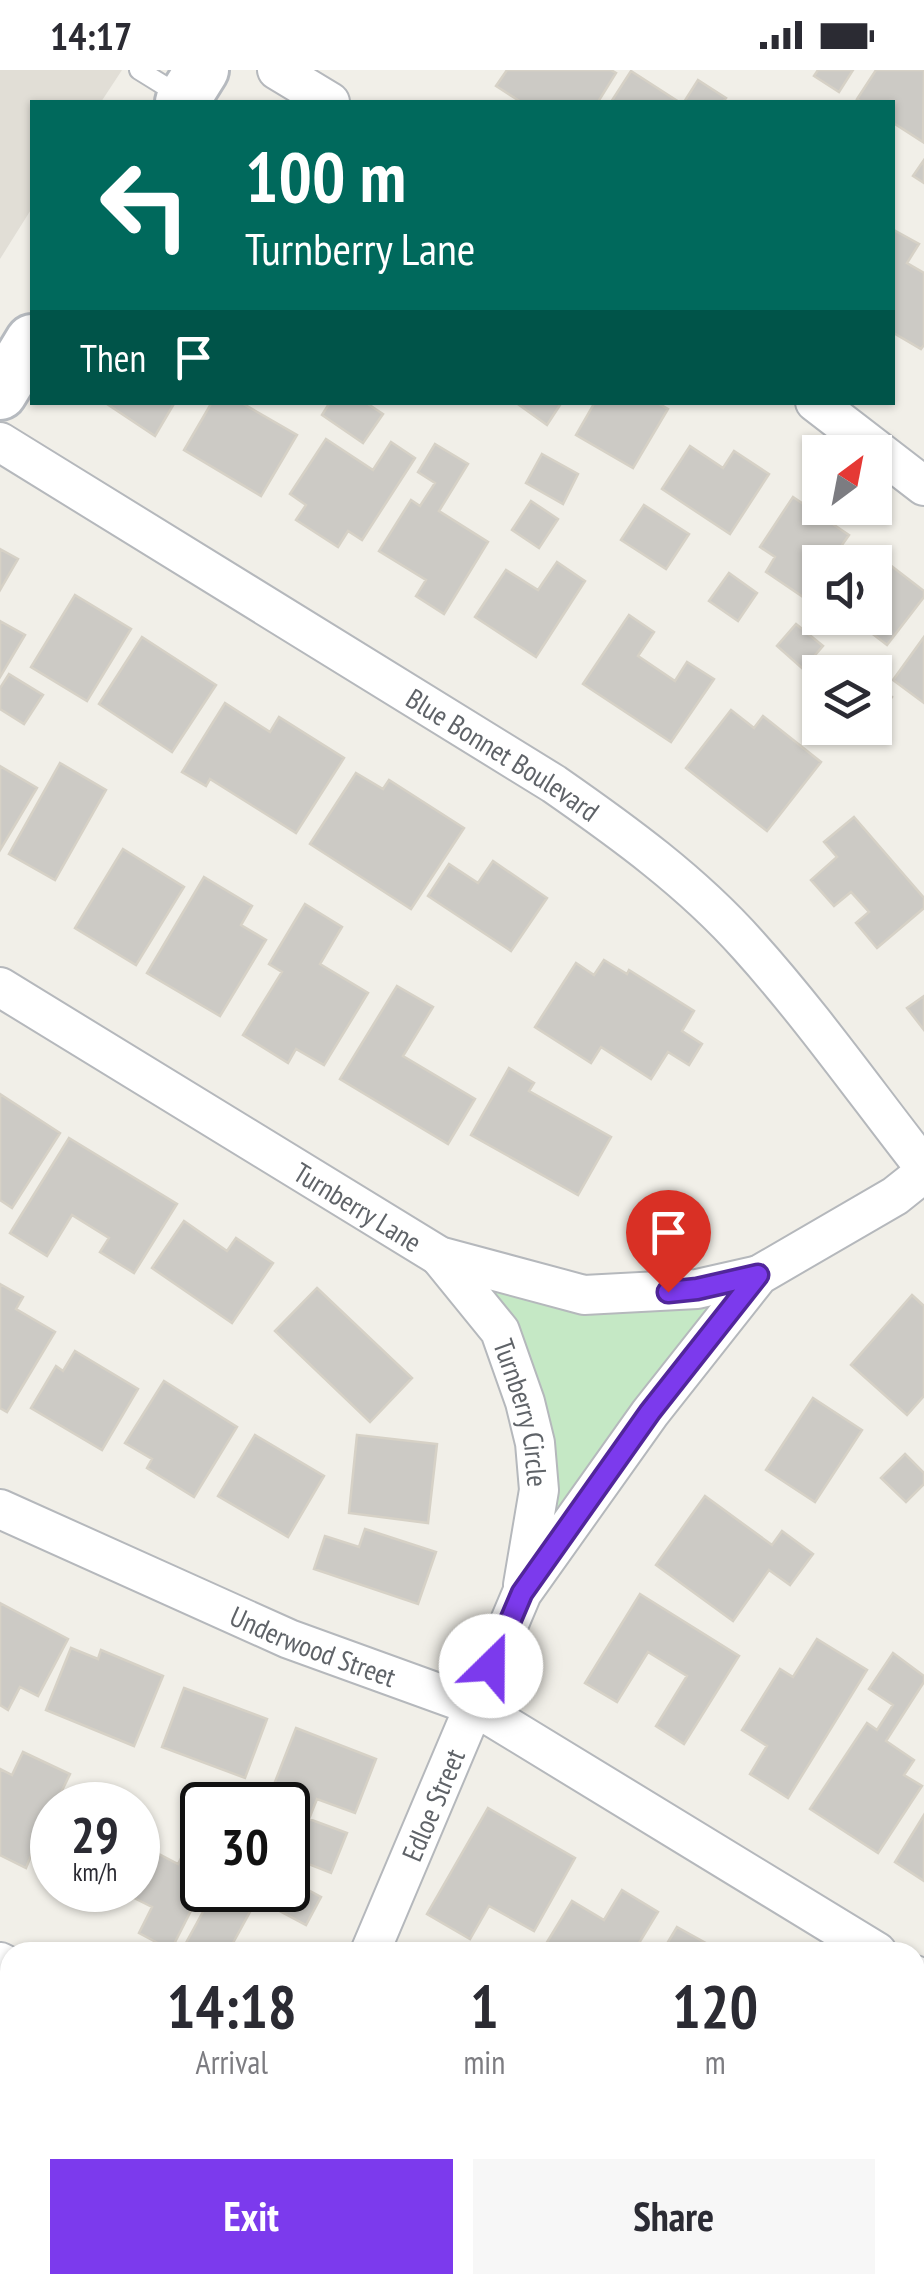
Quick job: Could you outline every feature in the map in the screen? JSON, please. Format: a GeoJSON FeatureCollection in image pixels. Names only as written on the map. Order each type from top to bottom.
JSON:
{"type":"FeatureCollection","features":[{"type":"Feature","properties":{"kind":"street"},"geometry":{"type":"LineString","coordinates":[[277,70],[327,100]]}},
{"type":"Feature","properties":{"kind":"street"},"geometry":{"type":"LineString","coordinates":[[0,393],[30,344]]}},
{"type":"Feature","properties":{"kind":"street"},"geometry":{"type":"LineString","coordinates":[[819,405],[924,486]]}},
{"type":"Feature","properties":{"kind":"street","name":"Blue Bonnet Boulevard"},"geometry":{"type":"LineString","coordinates":[[0,442],[554,784],[622,832],[687,886],[748,945],[924,1170]]}},
{"type":"Feature","properties":{"kind":"street","name":"Turnberry Lane"},"geometry":{"type":"LineString","coordinates":[[0,987],[438,1256],[584,1295],[697,1289],[758,1275]]}},
{"type":"Feature","properties":{"kind":"street","name":"Edloe Street"},"geometry":{"type":"LineString","coordinates":[[374,1942],[522,1593],[650,1412],[758,1275],[895,1196],[924,1170]]}},
{"type":"Feature","properties":{"kind":"street","name":"Turnberry Circle"},"geometry":{"type":"LineString","coordinates":[[438,1256],[500,1331],[526,1402],[539,1490],[522,1593]]}},
{"type":"Feature","properties":{"kind":"street","name":"Underwood Street"},"geometry":{"type":"LineString","coordinates":[[0,1509],[289,1639],[474,1706],[862,1942]]}},
{"type":"Feature","properties":{"kind":"lane"},"geometry":{"type":"LineString","coordinates":[[139,70],[189,90]]}},
{"type":"Feature","properties":{"kind":"shaded area"},"geometry":{"type":"Polygon","coordinates":[[[0,70],[122,70],[102,100],[30,100],[30,211],[0,259],[0,70]]]}},
{"type":"Feature","properties":{"kind":"green space"},"geometry":{"type":"Polygon","coordinates":[[[439,1256],[516,1279],[759,1275],[522,1593],[526,1402],[439,1256]]]}},
{"type":"Feature","properties":{"kind":"building"},"geometry":{"type":"Polygon","coordinates":[[[507,70],[616,73],[599,100],[518,100],[496,86],[507,70]]]}},
{"type":"Feature","properties":{"kind":"building"},"geometry":{"type":"Polygon","coordinates":[[[818,70],[853,70],[839,92],[814,76],[818,70]]]}},
{"type":"Feature","properties":{"kind":"building"},"geometry":{"type":"Polygon","coordinates":[[[876,70],[924,70],[923,142],[895,124],[895,100],[857,99],[876,70]]]}},
{"type":"Feature","properties":{"kind":"building"},"geometry":{"type":"Polygon","coordinates":[[[631,71],[676,100],[612,100],[631,71]]]}},
{"type":"Feature","properties":{"kind":"building"},"geometry":{"type":"Polygon","coordinates":[[[698,80],[726,98],[724,100],[685,100],[698,80]]]}},
{"type":"Feature","properties":{"kind":"building"},"geometry":{"type":"Polygon","coordinates":[[[924,160],[924,183],[913,176],[924,160]]]}},
{"type":"Feature","properties":{"kind":"building"},"geometry":{"type":"Polygon","coordinates":[[[895,231],[919,244],[907,263],[924,273],[921,349],[895,334],[895,231]]]}},
{"type":"Feature","properties":{"kind":"building"},"geometry":{"type":"Polygon","coordinates":[[[108,405],[173,405],[155,436],[108,405]]]}},
{"type":"Feature","properties":{"kind":"building"},"geometry":{"type":"Polygon","coordinates":[[[210,405],[245,405],[297,435],[261,496],[184,450],[210,405]]]}},
{"type":"Feature","properties":{"kind":"building"},"geometry":{"type":"Polygon","coordinates":[[[328,405],[370,405],[383,414],[363,443],[322,415],[328,405]]]}},
{"type":"Feature","properties":{"kind":"building"},"geometry":{"type":"Polygon","coordinates":[[[519,405],[560,405],[547,425],[519,405]]]}},
{"type":"Feature","properties":{"kind":"building"},"geometry":{"type":"Polygon","coordinates":[[[593,405],[661,405],[668,409],[633,468],[576,435],[593,405]]]}},
{"type":"Feature","properties":{"kind":"building"},"geometry":{"type":"Polygon","coordinates":[[[326,439],[373,470],[391,442],[415,458],[362,540],[348,531],[338,547],[296,520],[306,505],[290,494],[326,439]]]}},
{"type":"Feature","properties":{"kind":"building"},"geometry":{"type":"Polygon","coordinates":[[[435,444],[468,464],[439,511],[488,542],[444,614],[416,596],[426,580],[379,551],[411,500],[420,506],[435,483],[418,472],[435,444]]]}},
{"type":"Feature","properties":{"kind":"building"},"geometry":{"type":"Polygon","coordinates":[[[690,446],[723,468],[734,451],[769,474],[730,534],[662,489],[690,446]]]}},
{"type":"Feature","properties":{"kind":"building"},"geometry":{"type":"Polygon","coordinates":[[[542,454],[578,474],[563,504],[526,483],[542,454]]]}},
{"type":"Feature","properties":{"kind":"building"},"geometry":{"type":"Polygon","coordinates":[[[793,497],[802,503],[802,525],[834,525],[849,535],[842,545],[802,545],[802,596],[766,572],[775,557],[760,547],[793,497]]]}},
{"type":"Feature","properties":{"kind":"building"},"geometry":{"type":"Polygon","coordinates":[[[531,501],[558,519],[539,548],[512,530],[531,501]]]}},
{"type":"Feature","properties":{"kind":"building"},"geometry":{"type":"Polygon","coordinates":[[[644,505],[689,534],[666,569],[621,540],[644,505]]]}},
{"type":"Feature","properties":{"kind":"building"},"geometry":{"type":"Polygon","coordinates":[[[0,549],[18,559],[0,590],[0,549]]]}},
{"type":"Feature","properties":{"kind":"building"},"geometry":{"type":"Polygon","coordinates":[[[557,562],[585,581],[536,657],[475,617],[506,570],[538,590],[557,562]]]}},
{"type":"Feature","properties":{"kind":"building"},"geometry":{"type":"Polygon","coordinates":[[[892,566],[924,591],[924,597],[887,645],[874,635],[892,635],[892,566]]]}},
{"type":"Feature","properties":{"kind":"building"},"geometry":{"type":"Polygon","coordinates":[[[729,573],[757,593],[738,621],[709,601],[729,573]]]}},
{"type":"Feature","properties":{"kind":"building"},"geometry":{"type":"Polygon","coordinates":[[[75,595],[131,629],[87,701],[31,667],[75,595]]]}},
{"type":"Feature","properties":{"kind":"building"},"geometry":{"type":"Polygon","coordinates":[[[629,615],[654,632],[638,656],[675,681],[687,662],[714,679],[671,742],[583,684],[629,615]]]}},
{"type":"Feature","properties":{"kind":"building"},"geometry":{"type":"Polygon","coordinates":[[[0,621],[25,635],[0,677],[0,621]]]}},
{"type":"Feature","properties":{"kind":"building"},"geometry":{"type":"Polygon","coordinates":[[[796,624],[802,635],[810,635],[823,646],[815,655],[802,655],[802,668],[777,646],[796,624]]]}},
{"type":"Feature","properties":{"kind":"building"},"geometry":{"type":"Polygon","coordinates":[[[142,637],[216,685],[172,752],[99,704],[142,637]]]}},
{"type":"Feature","properties":{"kind":"building"},"geometry":{"type":"Polygon","coordinates":[[[924,637],[924,703],[893,680],[924,637]]]}},
{"type":"Feature","properties":{"kind":"building"},"geometry":{"type":"Polygon","coordinates":[[[9,674],[43,695],[24,724],[0,709],[0,688],[9,674]]]}},
{"type":"Feature","properties":{"kind":"building"},"geometry":{"type":"Polygon","coordinates":[[[225,703],[270,732],[279,717],[344,758],[296,833],[210,779],[206,786],[182,772],[225,703]]]}},
{"type":"Feature","properties":{"kind":"building"},"geometry":{"type":"Polygon","coordinates":[[[731,710],[754,728],[763,716],[821,762],[767,831],[686,768],[731,710]]]}},
{"type":"Feature","properties":{"kind":"building"},"geometry":{"type":"Polygon","coordinates":[[[60,763],[106,790],[55,880],[9,854],[60,763]]]}},
{"type":"Feature","properties":{"kind":"building"},"geometry":{"type":"Polygon","coordinates":[[[0,766],[37,788],[0,850],[0,766]]]}},
{"type":"Feature","properties":{"kind":"building"},"geometry":{"type":"Polygon","coordinates":[[[356,773],[383,789],[389,780],[464,828],[411,909],[310,844],[356,773]]]}},
{"type":"Feature","properties":{"kind":"building"},"geometry":{"type":"Polygon","coordinates":[[[854,817],[924,898],[924,908],[877,948],[856,923],[869,912],[851,892],[834,906],[811,880],[837,857],[824,842],[854,817]]]}},
{"type":"Feature","properties":{"kind":"building"},"geometry":{"type":"Polygon","coordinates":[[[123,849],[184,887],[136,965],[75,928],[123,849]]]}},
{"type":"Feature","properties":{"kind":"building"},"geometry":{"type":"Polygon","coordinates":[[[493,861],[547,898],[511,951],[428,896],[449,864],[478,883],[493,861]]]}},
{"type":"Feature","properties":{"kind":"building"},"geometry":{"type":"Polygon","coordinates":[[[204,877],[252,906],[241,925],[266,940],[220,1016],[147,973],[204,877]]]}},
{"type":"Feature","properties":{"kind":"building"},"geometry":{"type":"Polygon","coordinates":[[[305,904],[342,927],[320,964],[368,993],[324,1065],[296,1049],[288,1063],[243,1035],[282,972],[269,964],[305,904]]]}},
{"type":"Feature","properties":{"kind":"building"},"geometry":{"type":"Polygon","coordinates":[[[604,960],[627,974],[629,970],[694,1011],[682,1031],[702,1044],[689,1065],[668,1052],[651,1079],[601,1047],[591,1063],[535,1027],[576,963],[594,975],[604,960]]]}},
{"type":"Feature","properties":{"kind":"building"},"geometry":{"type":"Polygon","coordinates":[[[397,986],[433,1007],[403,1056],[475,1099],[448,1144],[340,1079],[397,986]]]}},
{"type":"Feature","properties":{"kind":"building"},"geometry":{"type":"Polygon","coordinates":[[[924,996],[924,1030],[907,1008],[924,996]]]}},
{"type":"Feature","properties":{"kind":"building"},"geometry":{"type":"Polygon","coordinates":[[[509,1068],[534,1083],[529,1091],[611,1137],[578,1195],[471,1135],[509,1068]]]}},
{"type":"Feature","properties":{"kind":"building"},"geometry":{"type":"Polygon","coordinates":[[[0,1094],[60,1133],[12,1208],[0,1200],[0,1094]]]}},
{"type":"Feature","properties":{"kind":"building"},"geometry":{"type":"Polygon","coordinates":[[[69,1138],[177,1204],[134,1273],[100,1252],[109,1238],[72,1215],[47,1256],[10,1233],[69,1138]]]}},
{"type":"Feature","properties":{"kind":"building"},"geometry":{"type":"Polygon","coordinates":[[[184,1221],[227,1251],[236,1238],[273,1263],[232,1323],[152,1268],[184,1221]]]}},
{"type":"Feature","properties":{"kind":"building"},"geometry":{"type":"Polygon","coordinates":[[[0,1284],[23,1297],[16,1309],[55,1332],[7,1412],[0,1408],[0,1284]]]}},
{"type":"Feature","properties":{"kind":"building"},"geometry":{"type":"Polygon","coordinates":[[[317,1288],[412,1378],[370,1422],[275,1331],[317,1288]]]}},
{"type":"Feature","properties":{"kind":"building"},"geometry":{"type":"Polygon","coordinates":[[[912,1295],[924,1306],[924,1396],[907,1415],[851,1365],[912,1295]]]}},
{"type":"Feature","properties":{"kind":"building"},"geometry":{"type":"Polygon","coordinates":[[[75,1351],[138,1389],[102,1450],[31,1408],[56,1366],[63,1371],[75,1351]]]}},
{"type":"Feature","properties":{"kind":"building"},"geometry":{"type":"Polygon","coordinates":[[[164,1381],[237,1427],[194,1497],[147,1468],[152,1459],[125,1443],[164,1381]]]}},
{"type":"Feature","properties":{"kind":"building"},"geometry":{"type":"Polygon","coordinates":[[[813,1398],[862,1430],[815,1502],[766,1470],[813,1398]]]}},
{"type":"Feature","properties":{"kind":"building"},"geometry":{"type":"Polygon","coordinates":[[[255,1435],[324,1476],[288,1537],[218,1496],[255,1435]]]}},
{"type":"Feature","properties":{"kind":"building"},"geometry":{"type":"Polygon","coordinates":[[[357,1435],[437,1444],[428,1523],[349,1513],[357,1435]]]}},
{"type":"Feature","properties":{"kind":"building"},"geometry":{"type":"Polygon","coordinates":[[[905,1454],[924,1473],[924,1484],[906,1502],[881,1478],[905,1454]]]}},
{"type":"Feature","properties":{"kind":"building"},"geometry":{"type":"Polygon","coordinates":[[[705,1496],[772,1545],[782,1531],[813,1554],[790,1585],[769,1570],[733,1621],[656,1565],[705,1496]]]}},
{"type":"Feature","properties":{"kind":"building"},"geometry":{"type":"Polygon","coordinates":[[[365,1529],[436,1552],[418,1604],[314,1569],[325,1536],[359,1547],[365,1529]]]}},
{"type":"Feature","properties":{"kind":"building"},"geometry":{"type":"Polygon","coordinates":[[[640,1594],[739,1656],[684,1744],[656,1726],[687,1676],[648,1652],[617,1702],[585,1683],[640,1594]]]}},
{"type":"Feature","properties":{"kind":"building"},"geometry":{"type":"Polygon","coordinates":[[[0,1603],[68,1639],[38,1696],[20,1687],[8,1710],[0,1705],[0,1603]]]}},
{"type":"Feature","properties":{"kind":"building"},"geometry":{"type":"Polygon","coordinates":[[[817,1639],[867,1670],[788,1798],[750,1774],[767,1746],[742,1730],[780,1669],[793,1677],[817,1639]]]}},
{"type":"Feature","properties":{"kind":"building"},"geometry":{"type":"Polygon","coordinates":[[[71,1648],[98,1659],[101,1650],[163,1676],[134,1746],[46,1710],[71,1648]]]}},
{"type":"Feature","properties":{"kind":"building"},"geometry":{"type":"Polygon","coordinates":[[[893,1653],[924,1676],[924,1682],[886,1741],[914,1760],[904,1775],[922,1786],[878,1853],[810,1809],[867,1723],[877,1730],[893,1705],[869,1689],[893,1653]]]}},
{"type":"Feature","properties":{"kind":"building"},"geometry":{"type":"Polygon","coordinates":[[[184,1688],[267,1719],[245,1778],[162,1747],[184,1688]]]}},
{"type":"Feature","properties":{"kind":"building"},"geometry":{"type":"Polygon","coordinates":[[[296,1728],[376,1759],[355,1813],[317,1799],[310,1816],[310,1782],[275,1782],[296,1728]]]}},
{"type":"Feature","properties":{"kind":"building"},"geometry":{"type":"Polygon","coordinates":[[[23,1752],[70,1774],[66,1782],[30,1782],[30,1858],[26,1868],[0,1855],[0,1769],[12,1775],[23,1752]]]}},
{"type":"Feature","properties":{"kind":"building"},"geometry":{"type":"Polygon","coordinates":[[[488,1808],[575,1858],[534,1931],[489,1906],[470,1939],[427,1914],[488,1808]]]}},
{"type":"Feature","properties":{"kind":"building"},"geometry":{"type":"Polygon","coordinates":[[[924,1815],[924,1881],[895,1862],[924,1815]]]}},
{"type":"Feature","properties":{"kind":"building"},"geometry":{"type":"Polygon","coordinates":[[[310,1819],[347,1833],[331,1873],[310,1865],[310,1819]]]}},
{"type":"Feature","properties":{"kind":"building"},"geometry":{"type":"Polygon","coordinates":[[[160,1855],[178,1864],[180,1860],[180,1912],[190,1912],[175,1942],[156,1942],[139,1933],[150,1912],[160,1912],[160,1855]]]}},
{"type":"Feature","properties":{"kind":"building"},"geometry":{"type":"Polygon","coordinates":[[[622,1890],[658,1912],[640,1942],[547,1942],[572,1901],[604,1920],[622,1890]]]}},
{"type":"Feature","properties":{"kind":"building"},"geometry":{"type":"Polygon","coordinates":[[[310,1891],[321,1897],[306,1925],[282,1912],[310,1912],[310,1891]]]}},
{"type":"Feature","properties":{"kind":"building"},"geometry":{"type":"Polygon","coordinates":[[[203,1912],[250,1912],[233,1942],[186,1942],[203,1912]]]}},
{"type":"Feature","properties":{"kind":"building"},"geometry":{"type":"Polygon","coordinates":[[[677,1927],[704,1942],[668,1942],[677,1927]]]}},
{"type":"Feature","properties":{"kind":"route"},"geometry":{"type":"LineString","coordinates":[[491,1666],[522,1593],[650,1412],[758,1275],[668,1292]]}}]}
